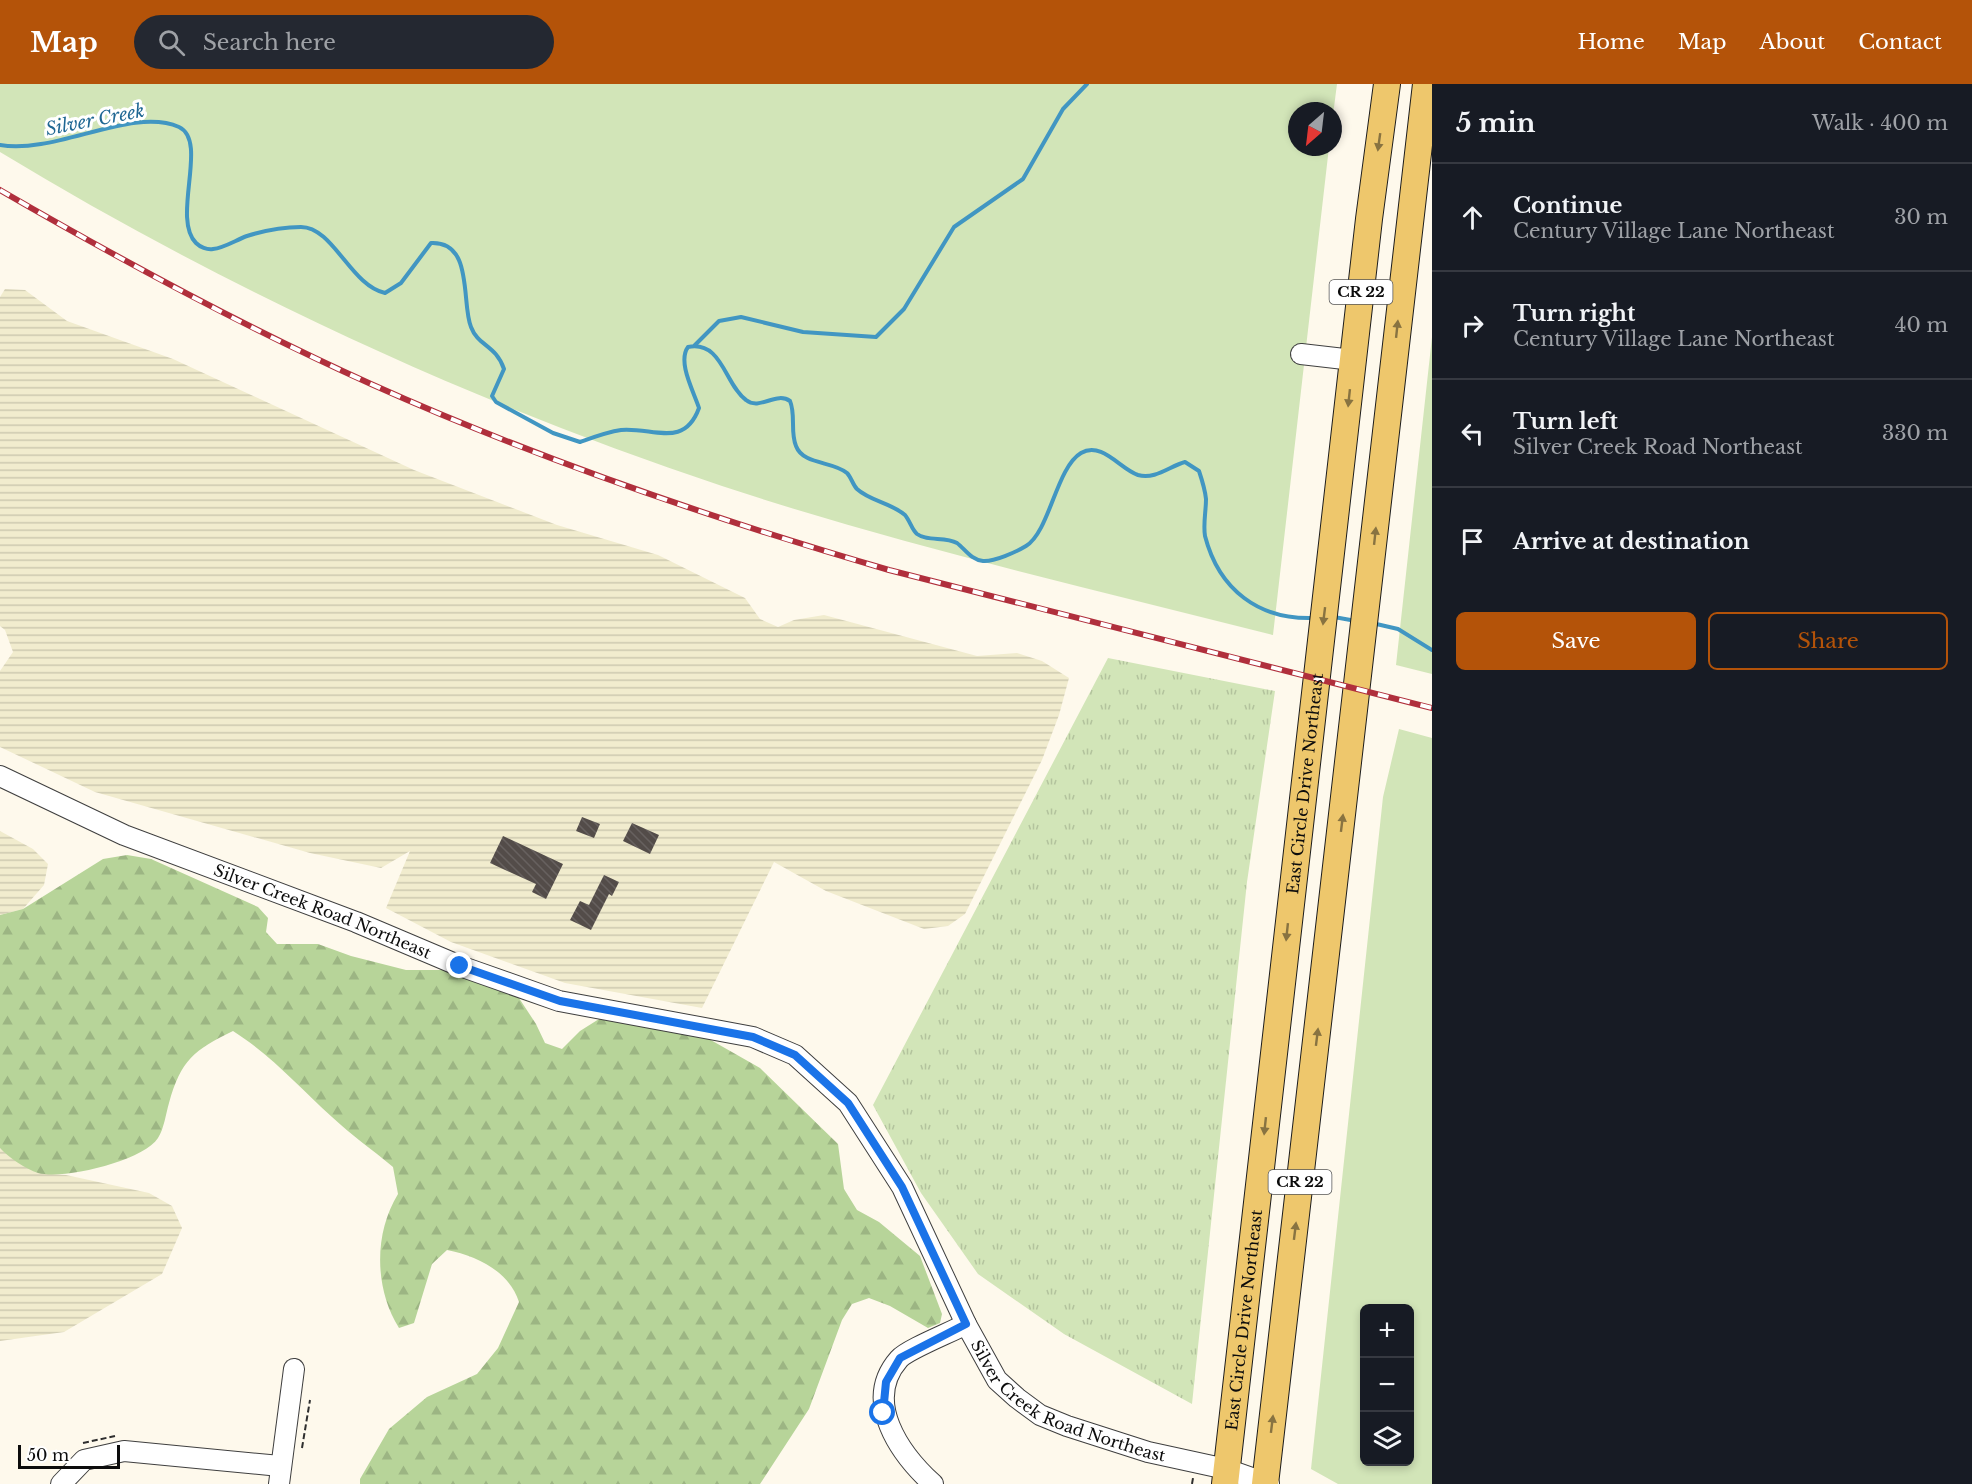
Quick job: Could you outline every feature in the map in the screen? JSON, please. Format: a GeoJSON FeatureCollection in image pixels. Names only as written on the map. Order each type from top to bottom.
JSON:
{"type":"FeatureCollection","features":[{"type":"Feature","properties":{"kind":"main road","name":"East Circle Drive Northeast"},"geometry":{"type":"LineString","coordinates":[[1226,1476],[1320,645],[1387,84]]}},
{"type":"Feature","properties":{"kind":"main road","name":"CR 22"},"geometry":{"type":"LineString","coordinates":[[1267,1483],[1426,84]]}},
{"type":"Feature","properties":{"kind":"street"},"geometry":{"type":"LineString","coordinates":[[1301,354],[1353,360]]}},
{"type":"Feature","properties":{"kind":"street","name":"Silver Creek Road Northeast"},"geometry":{"type":"LineString","coordinates":[[0,776],[124,835],[356,922],[460,966],[560,1001],[753,1037],[795,1055],[848,1103],[902,1187],[966,1324],[997,1380],[1040,1415],[1226,1476],[1267,1483]]}},
{"type":"Feature","properties":{"kind":"street"},"geometry":{"type":"LineString","coordinates":[[933,1484],[914,1467],[896,1440],[883,1413],[886,1382],[900,1358],[966,1324]]}},
{"type":"Feature","properties":{"kind":"street"},"geometry":{"type":"LineString","coordinates":[[62,1484],[84,1460],[124,1451],[280,1475],[294,1369]]}},
{"type":"Feature","properties":{"kind":"path"},"geometry":{"type":"LineString","coordinates":[[301,1452],[309,1400]]}},
{"type":"Feature","properties":{"kind":"path"},"geometry":{"type":"LineString","coordinates":[[80,1445],[110,1435],[119,1436]]}},
{"type":"Feature","properties":{"kind":"shaded area"},"geometry":{"type":"Polygon","coordinates":[[[5,289],[25,290],[67,321],[173,359],[414,470],[557,525],[658,555],[745,598],[760,619],[778,627],[794,620],[824,615],[977,656],[1017,653],[1042,661],[1069,678],[1059,715],[1042,760],[965,914],[948,926],[924,929],[826,891],[774,862],[702,1008],[565,983],[451,942],[386,908],[410,851],[381,868],[310,853],[95,792],[0,747],[0,671],[13,652],[5,630],[0,626],[0,297],[5,289]]]}},
{"type":"Feature","properties":{"kind":"shaded area"},"geometry":{"type":"Polygon","coordinates":[[[0,831],[33,849],[48,864],[44,885],[23,909],[0,915],[0,831]]]}},
{"type":"Feature","properties":{"kind":"shaded area"},"geometry":{"type":"Polygon","coordinates":[[[0,1148],[38,1173],[66,1175],[149,1193],[172,1206],[182,1228],[162,1274],[64,1332],[0,1341],[0,1148]]]}},
{"type":"Feature","properties":{"kind":"green space"},"geometry":{"type":"Polygon","coordinates":[[[0,84],[1337,84],[1335,102],[1288,102],[1288,156],[1328,156],[1273,635],[927,547],[790,508],[628,453],[535,418],[443,380],[262,296],[86,203],[0,152],[0,84]]]}},
{"type":"Feature","properties":{"kind":"green space"},"geometry":{"type":"Polygon","coordinates":[[[1432,337],[1432,674],[1396,665],[1432,337]]]}},
{"type":"Feature","properties":{"kind":"green space"},"geometry":{"type":"Polygon","coordinates":[[[1108,658],[1275,691],[1247,882],[1192,1404],[1064,1334],[978,1274],[921,1193],[873,1105],[1108,658]]]}},
{"type":"Feature","properties":{"kind":"green space"},"geometry":{"type":"Polygon","coordinates":[[[1399,729],[1432,738],[1432,1484],[1338,1484],[1311,1469],[1383,797],[1399,729]]]}},
{"type":"Feature","properties":{"kind":"green space"},"geometry":{"type":"Polygon","coordinates":[[[127,855],[151,859],[258,907],[268,918],[266,932],[277,944],[318,944],[351,956],[406,970],[459,970],[515,992],[536,1024],[545,1043],[562,1049],[580,1031],[599,1019],[629,1020],[702,1035],[760,1068],[838,1144],[844,1189],[857,1210],[879,1222],[920,1256],[942,1314],[940,1323],[928,1328],[890,1306],[869,1298],[852,1304],[842,1320],[809,1409],[760,1484],[360,1484],[360,1479],[389,1429],[427,1397],[477,1374],[498,1348],[519,1302],[508,1282],[500,1274],[470,1256],[447,1250],[432,1264],[414,1323],[399,1328],[385,1296],[380,1261],[385,1226],[398,1194],[393,1167],[339,1124],[272,1061],[233,1031],[208,1044],[184,1066],[174,1088],[158,1138],[137,1154],[102,1167],[66,1174],[50,1174],[28,1169],[0,1148],[0,915],[23,909],[103,859],[127,855]]]}},
{"type":"Feature","properties":{"kind":"building"},"geometry":{"type":"Polygon","coordinates":[[[582,817],[600,824],[594,838],[576,831],[582,817]]]}},
{"type":"Feature","properties":{"kind":"building"},"geometry":{"type":"Polygon","coordinates":[[[632,823],[659,835],[650,854],[623,841],[632,823]]]}},
{"type":"Feature","properties":{"kind":"building"},"geometry":{"type":"Polygon","coordinates":[[[503,836],[563,864],[546,899],[532,892],[536,884],[490,863],[503,836]]]}},
{"type":"Feature","properties":{"kind":"building"},"geometry":{"type":"Polygon","coordinates":[[[604,875],[619,882],[612,896],[609,894],[591,930],[570,920],[580,901],[589,905],[604,875]]]}},
{"type":"Feature","properties":{"kind":"waterway"},"geometry":{"type":"LineString","coordinates":[[694,346],[719,321],[741,317],[803,332],[876,337],[904,309],[954,227],[1023,179],[1063,109],[1087,84]]}},
{"type":"Feature","properties":{"kind":"waterway","name":"Silver Creek"},"geometry":{"type":"LineString","coordinates":[[0,145],[22,146],[45,143],[139,122],[160,122],[179,127],[187,135],[191,148],[187,216],[189,231],[196,243],[206,249],[213,249],[226,246],[247,236],[301,227],[323,236],[362,280],[385,293],[401,283],[431,243],[445,245],[454,252],[460,262],[471,327],[478,338],[501,361],[504,369],[492,396],[496,402],[553,433],[580,442],[621,430],[666,433],[685,428],[693,421],[699,408],[685,369],[685,353],[688,347],[708,350],[716,357],[746,400],[751,403],[779,398],[790,401],[793,412],[794,441],[805,457],[834,466],[847,473],[862,493],[905,515],[917,534],[926,538],[957,543],[979,560],[988,561],[1005,556],[1026,546],[1034,538],[1065,472],[1081,453],[1089,450],[1104,453],[1131,472],[1144,476],[1156,474],[1185,462],[1199,471],[1206,499],[1205,536],[1211,555],[1231,586],[1244,598],[1276,614],[1314,618]]}},
{"type":"Feature","properties":{"kind":"waterway","name":"Silver Creek"},"geometry":{"type":"LineString","coordinates":[[1334,617],[1356,621]]}},
{"type":"Feature","properties":{"kind":"waterway","name":"Silver Creek"},"geometry":{"type":"LineString","coordinates":[[1372,623],[1398,629],[1432,650]]}},
{"type":"Feature","properties":{"kind":"railway"},"geometry":{"type":"LineString","coordinates":[[0,190],[183,292],[324,362],[498,438],[627,486],[757,530],[889,570],[1432,708]]}},
{"type":"Feature","properties":{"kind":"route"},"geometry":{"type":"LineString","coordinates":[[460,966],[560,1001],[753,1037],[795,1055],[848,1103],[902,1187],[966,1324],[900,1358],[886,1382],[883,1413]]}}]}
